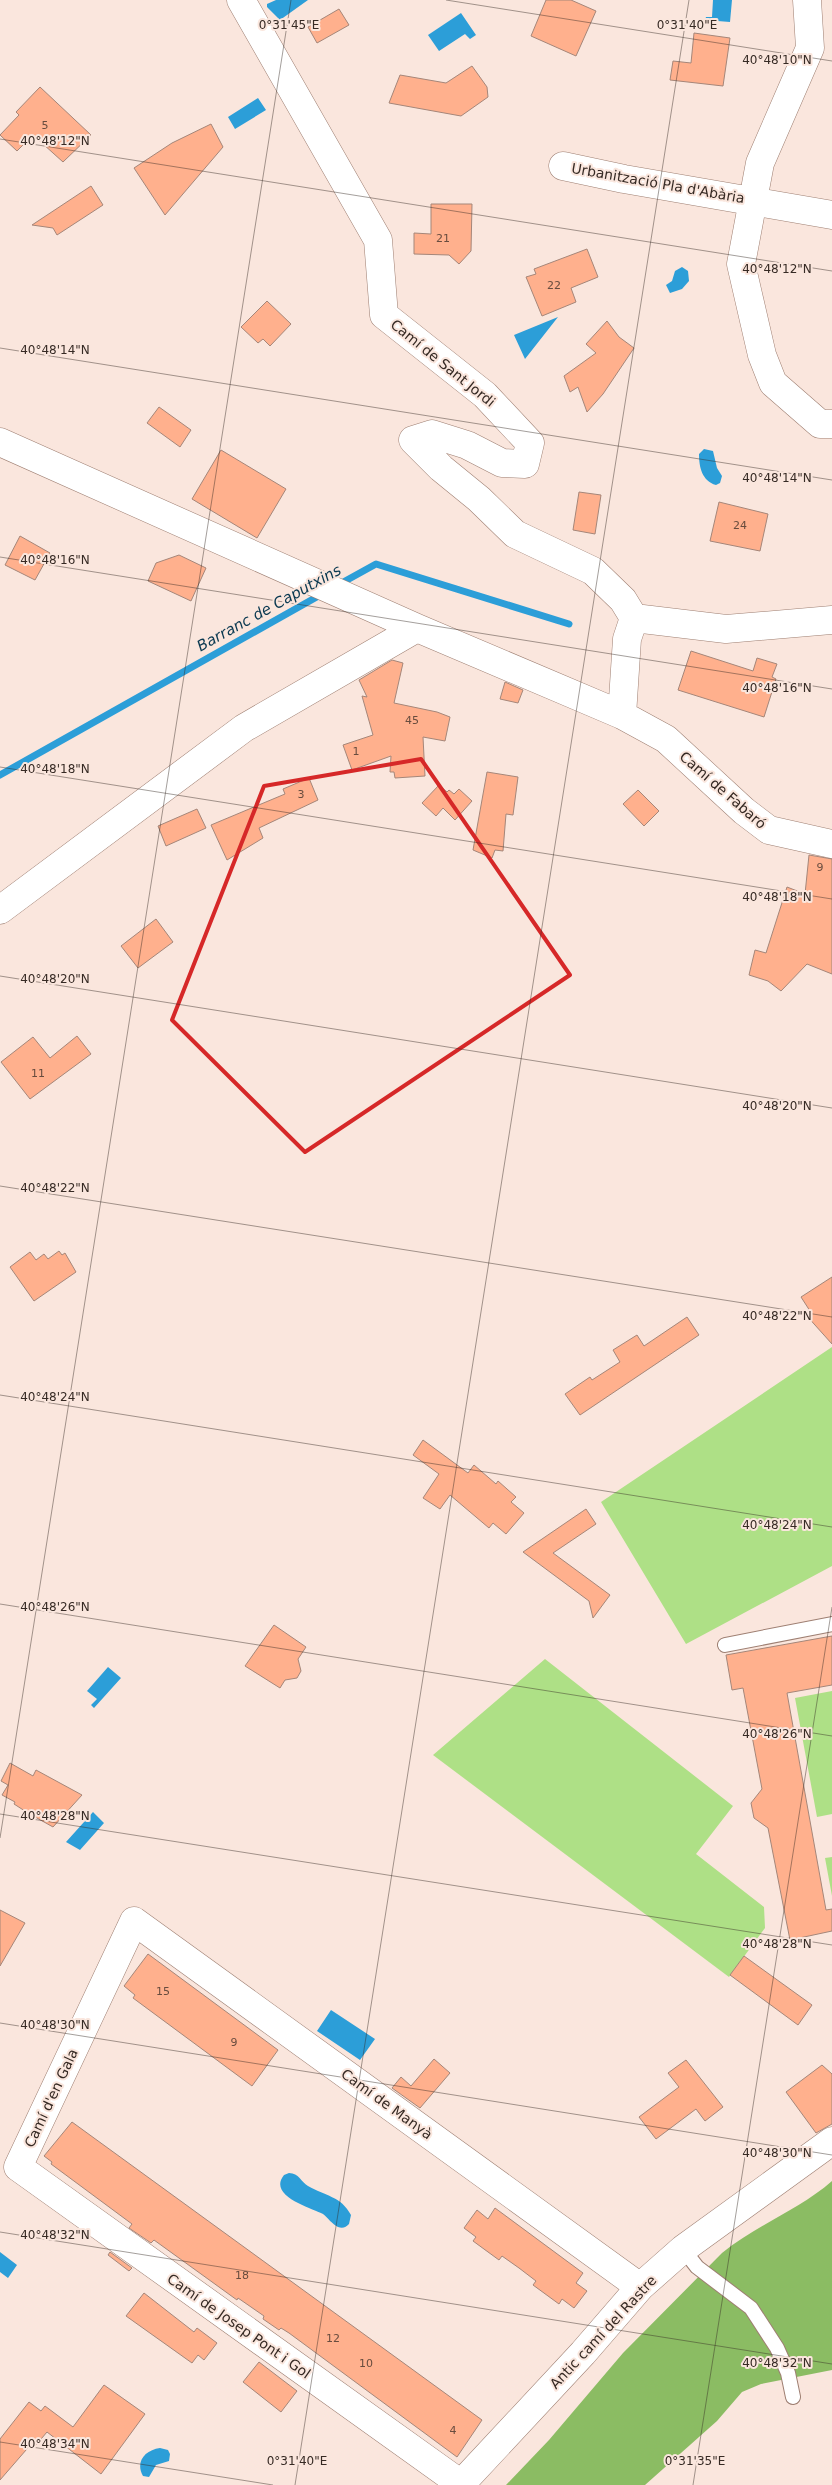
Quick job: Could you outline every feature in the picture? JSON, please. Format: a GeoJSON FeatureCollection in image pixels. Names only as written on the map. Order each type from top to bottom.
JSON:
{"type":"FeatureCollection","features":[{"type":"Feature","properties":{"kind":"street","name":"Camí de Sant Jordi"},"geometry":{"type":"LineString","coordinates":[[241,0],[378,240],[384,316],[485,395],[530,443],[525,464],[502,463],[467,445],[432,434],[413,440],[440,468],[480,499],[515,534],[593,571],[623,600],[634,618]]}},
{"type":"Feature","properties":{"kind":"street","name":"Urbanització Pla d'Abària"},"geometry":{"type":"LineString","coordinates":[[807,0],[810,48],[760,163],[741,264],[762,355],[773,383],[820,424],[832,424]]}},
{"type":"Feature","properties":{"kind":"street","name":"Urbanització Pla d'Abària"},"geometry":{"type":"LineString","coordinates":[[563,166],[624,179],[832,215]]}},
{"type":"Feature","properties":{"kind":"street","name":"Camí de Fabaró"},"geometry":{"type":"LineString","coordinates":[[0,442],[417,628],[622,715],[666,739],[744,812],[769,830],[832,844]]}},
{"type":"Feature","properties":{"kind":"street"},"geometry":{"type":"LineString","coordinates":[[622,715],[627,639],[634,618],[726,629],[832,620]]}},
{"type":"Feature","properties":{"kind":"street"},"geometry":{"type":"LineString","coordinates":[[0,910],[244,728],[417,628]]}},
{"type":"Feature","properties":{"kind":"street","name":"Camí d'en Gala"},"geometry":{"type":"LineString","coordinates":[[18,2167],[134,1921]]}},
{"type":"Feature","properties":{"kind":"street","name":"Camí de Manyà"},"geometry":{"type":"LineString","coordinates":[[134,1921],[640,2287]]}},
{"type":"Feature","properties":{"kind":"street","name":"Antic camí del Rastre"},"geometry":{"type":"LineString","coordinates":[[461,2485],[583,2353],[640,2287],[683,2249],[832,2141]]}},
{"type":"Feature","properties":{"kind":"street","name":"Camí de Josep Pont i Gol"},"geometry":{"type":"LineString","coordinates":[[18,2167],[461,2485]]}},
{"type":"Feature","properties":{"kind":"lane"},"geometry":{"type":"LineString","coordinates":[[725,1645],[832,1624]]}},
{"type":"Feature","properties":{"kind":"lane"},"geometry":{"type":"LineString","coordinates":[[683,2249],[696,2267],[751,2308],[777,2348],[788,2373],[792,2397]]}},
{"type":"Feature","properties":{"kind":"highlighted area"},"geometry":{"type":"Polygon","coordinates":[[[421,759],[570,975],[305,1152],[172,1020],[264,786],[421,759]]]}},
{"type":"Feature","properties":{"kind":"green space"},"geometry":{"type":"Polygon","coordinates":[[[832,1347],[832,1566],[686,1644],[601,1502],[832,1347]]]}},
{"type":"Feature","properties":{"kind":"green space"},"geometry":{"type":"Polygon","coordinates":[[[545,1659],[733,1806],[696,1854],[764,1907],[765,1928],[729,1977],[433,1755],[545,1659]]]}},
{"type":"Feature","properties":{"kind":"green space"},"geometry":{"type":"Polygon","coordinates":[[[832,1691],[832,1814],[817,1817],[795,1698],[832,1691]]]}},
{"type":"Feature","properties":{"kind":"green space"},"geometry":{"type":"Polygon","coordinates":[[[832,1857],[832,1896],[825,1858],[832,1857]]]}},
{"type":"Feature","properties":{"kind":"green space"},"geometry":{"type":"Polygon","coordinates":[[[832,2181],[832,2370],[761,2384],[742,2392],[717,2421],[645,2485],[506,2485],[549,2440],[623,2353],[722,2253],[749,2234],[806,2201],[832,2181]]]}},
{"type":"Feature","properties":{"kind":"water"},"geometry":{"type":"Polygon","coordinates":[[[276,0],[308,0],[280,20],[267,7],[267,4],[276,0]]]}},
{"type":"Feature","properties":{"kind":"water"},"geometry":{"type":"Polygon","coordinates":[[[713,0],[732,0],[730,22],[705,20],[706,17],[712,17],[713,0]]]}},
{"type":"Feature","properties":{"kind":"water"},"geometry":{"type":"Polygon","coordinates":[[[461,13],[476,35],[470,39],[465,34],[439,51],[428,35],[461,13]]]}},
{"type":"Feature","properties":{"kind":"water"},"geometry":{"type":"Polygon","coordinates":[[[258,98],[266,110],[235,129],[228,117],[258,98]]]}},
{"type":"Feature","properties":{"kind":"water"},"geometry":{"type":"Polygon","coordinates":[[[682,267],[688,271],[689,281],[682,289],[670,293],[666,285],[672,281],[675,271],[682,267]]]}},
{"type":"Feature","properties":{"kind":"water"},"geometry":{"type":"Polygon","coordinates":[[[558,317],[525,359],[514,335],[558,317]]]}},
{"type":"Feature","properties":{"kind":"water"},"geometry":{"type":"Polygon","coordinates":[[[704,449],[713,451],[717,468],[722,476],[720,483],[716,485],[707,480],[702,473],[699,454],[704,449]]]}},
{"type":"Feature","properties":{"kind":"water"},"geometry":{"type":"Polygon","coordinates":[[[108,1667],[121,1678],[94,1708],[91,1705],[97,1699],[87,1691],[108,1667]]]}},
{"type":"Feature","properties":{"kind":"water"},"geometry":{"type":"Polygon","coordinates":[[[93,1812],[104,1823],[80,1850],[66,1842],[93,1812]]]}},
{"type":"Feature","properties":{"kind":"water"},"geometry":{"type":"Polygon","coordinates":[[[331,2010],[375,2039],[360,2060],[317,2031],[331,2010]]]}},
{"type":"Feature","properties":{"kind":"water"},"geometry":{"type":"Polygon","coordinates":[[[289,2173],[295,2174],[308,2186],[332,2197],[342,2204],[351,2215],[349,2224],[341,2228],[338,2227],[323,2214],[301,2205],[286,2195],[281,2189],[280,2182],[284,2175],[289,2173]]]}},
{"type":"Feature","properties":{"kind":"water"},"geometry":{"type":"Polygon","coordinates":[[[0,2252],[17,2265],[8,2278],[0,2272],[0,2252]]]}},
{"type":"Feature","properties":{"kind":"water"},"geometry":{"type":"Polygon","coordinates":[[[160,2448],[168,2450],[170,2454],[169,2461],[156,2465],[149,2477],[143,2476],[140,2466],[143,2457],[150,2451],[160,2448]]]}},
{"type":"Feature","properties":{"kind":"building"},"geometry":{"type":"Polygon","coordinates":[[[546,0],[571,0],[596,11],[576,56],[531,36],[546,0]]]}},
{"type":"Feature","properties":{"kind":"building"},"geometry":{"type":"Polygon","coordinates":[[[339,9],[349,25],[317,43],[308,27],[339,9]]]}},
{"type":"Feature","properties":{"kind":"building"},"geometry":{"type":"Polygon","coordinates":[[[694,33],[730,38],[723,86],[670,80],[673,61],[691,63],[694,33]]]}},
{"type":"Feature","properties":{"kind":"building"},"geometry":{"type":"Polygon","coordinates":[[[472,66],[487,87],[488,97],[461,116],[389,103],[400,75],[446,83],[472,66]]]}},
{"type":"Feature","properties":{"kind":"building"},"geometry":{"type":"Polygon","coordinates":[[[40,87],[91,135],[63,162],[33,135],[17,151],[0,135],[19,115],[16,112],[40,87]]]}},
{"type":"Feature","properties":{"kind":"building"},"geometry":{"type":"Polygon","coordinates":[[[211,124],[223,147],[165,215],[134,168],[172,143],[211,124]]]}},
{"type":"Feature","properties":{"kind":"building"},"geometry":{"type":"Polygon","coordinates":[[[91,186],[103,205],[57,235],[53,228],[32,225],[91,186]]]}},
{"type":"Feature","properties":{"kind":"building"},"geometry":{"type":"Polygon","coordinates":[[[431,204],[472,204],[471,251],[459,264],[449,255],[414,254],[414,233],[431,234],[431,204]]]}},
{"type":"Feature","properties":{"kind":"building"},"geometry":{"type":"Polygon","coordinates":[[[587,249],[598,277],[571,288],[576,302],[542,316],[526,277],[536,274],[534,269],[587,249]]]}},
{"type":"Feature","properties":{"kind":"building"},"geometry":{"type":"Polygon","coordinates":[[[267,301],[291,324],[270,346],[263,339],[258,343],[241,327],[267,301]]]}},
{"type":"Feature","properties":{"kind":"building"},"geometry":{"type":"Polygon","coordinates":[[[607,321],[619,337],[634,348],[603,394],[587,412],[578,387],[570,392],[564,376],[596,353],[586,344],[607,321]]]}},
{"type":"Feature","properties":{"kind":"building"},"geometry":{"type":"Polygon","coordinates":[[[159,407],[191,430],[180,447],[147,423],[159,407]]]}},
{"type":"Feature","properties":{"kind":"building"},"geometry":{"type":"Polygon","coordinates":[[[221,450],[286,489],[257,538],[192,499],[221,450]]]}},
{"type":"Feature","properties":{"kind":"building"},"geometry":{"type":"Polygon","coordinates":[[[579,492],[601,495],[595,534],[573,530],[579,492]]]}},
{"type":"Feature","properties":{"kind":"building"},"geometry":{"type":"Polygon","coordinates":[[[719,502],[768,514],[760,551],[710,541],[719,502]]]}},
{"type":"Feature","properties":{"kind":"building"},"geometry":{"type":"Polygon","coordinates":[[[20,536],[50,553],[35,580],[5,565],[20,536]]]}},
{"type":"Feature","properties":{"kind":"building"},"geometry":{"type":"Polygon","coordinates":[[[179,555],[206,568],[191,601],[148,581],[156,563],[179,555]]]}},
{"type":"Feature","properties":{"kind":"building"},"geometry":{"type":"Polygon","coordinates":[[[691,651],[753,671],[757,658],[777,664],[772,677],[776,679],[764,717],[678,690],[691,651]]]}},
{"type":"Feature","properties":{"kind":"building"},"geometry":{"type":"Polygon","coordinates":[[[392,660],[403,663],[394,703],[437,712],[450,717],[445,741],[423,737],[425,776],[395,778],[394,772],[390,772],[391,756],[352,770],[343,745],[373,735],[362,696],[367,697],[359,680],[392,660]]]}},
{"type":"Feature","properties":{"kind":"building"},"geometry":{"type":"Polygon","coordinates":[[[505,682],[523,690],[518,703],[500,699],[505,682]]]}},
{"type":"Feature","properties":{"kind":"building"},"geometry":{"type":"Polygon","coordinates":[[[487,772],[518,777],[513,815],[506,814],[503,851],[495,850],[492,858],[473,850],[487,772]]]}},
{"type":"Feature","properties":{"kind":"building"},"geometry":{"type":"Polygon","coordinates":[[[309,778],[318,800],[259,828],[263,838],[227,860],[211,825],[285,794],[283,789],[309,778]]]}},
{"type":"Feature","properties":{"kind":"building"},"geometry":{"type":"Polygon","coordinates":[[[439,785],[447,792],[449,790],[454,794],[459,789],[472,801],[455,820],[443,808],[436,816],[422,803],[439,785]]]}},
{"type":"Feature","properties":{"kind":"building"},"geometry":{"type":"Polygon","coordinates":[[[638,790],[659,811],[644,826],[623,804],[638,790]]]}},
{"type":"Feature","properties":{"kind":"building"},"geometry":{"type":"Polygon","coordinates":[[[197,809],[206,828],[166,846],[158,826],[197,809]]]}},
{"type":"Feature","properties":{"kind":"building"},"geometry":{"type":"Polygon","coordinates":[[[809,855],[832,859],[832,974],[807,964],[781,991],[768,981],[749,975],[755,950],[766,953],[787,887],[805,894],[809,855]]]}},
{"type":"Feature","properties":{"kind":"building"},"geometry":{"type":"Polygon","coordinates":[[[156,919],[173,942],[138,968],[121,946],[156,919]]]}},
{"type":"Feature","properties":{"kind":"building"},"geometry":{"type":"Polygon","coordinates":[[[77,1036],[91,1054],[30,1099],[1,1062],[33,1037],[50,1058],[77,1036]]]}},
{"type":"Feature","properties":{"kind":"building"},"geometry":{"type":"Polygon","coordinates":[[[59,1251],[62,1255],[65,1253],[76,1272],[34,1301],[10,1267],[30,1252],[36,1260],[44,1254],[48,1259],[59,1251]]]}},
{"type":"Feature","properties":{"kind":"building"},"geometry":{"type":"Polygon","coordinates":[[[832,1277],[832,1344],[806,1315],[810,1311],[801,1297],[832,1277]]]}},
{"type":"Feature","properties":{"kind":"building"},"geometry":{"type":"Polygon","coordinates":[[[687,1317],[699,1335],[580,1415],[565,1394],[590,1377],[592,1380],[620,1362],[613,1350],[637,1335],[644,1346],[687,1317]]]}},
{"type":"Feature","properties":{"kind":"building"},"geometry":{"type":"Polygon","coordinates":[[[423,1440],[468,1473],[474,1465],[496,1484],[498,1481],[516,1497],[511,1502],[524,1513],[506,1534],[493,1523],[489,1528],[450,1495],[440,1509],[423,1498],[439,1474],[413,1455],[423,1440]]]}},
{"type":"Feature","properties":{"kind":"building"},"geometry":{"type":"Polygon","coordinates":[[[586,1509],[596,1524],[553,1553],[610,1595],[593,1618],[589,1601],[523,1552],[586,1509]]]}},
{"type":"Feature","properties":{"kind":"building"},"geometry":{"type":"Polygon","coordinates":[[[274,1625],[306,1647],[298,1659],[301,1671],[297,1678],[285,1680],[280,1688],[245,1666],[274,1625]]]}},
{"type":"Feature","properties":{"kind":"building"},"geometry":{"type":"Polygon","coordinates":[[[832,1636],[832,1685],[787,1693],[826,1910],[832,1909],[832,1931],[790,1940],[768,1828],[754,1818],[751,1803],[762,1789],[743,1688],[732,1690],[726,1655],[832,1636]]]}},
{"type":"Feature","properties":{"kind":"building"},"geometry":{"type":"Polygon","coordinates":[[[10,1763],[33,1776],[36,1770],[82,1795],[53,1827],[2,1795],[8,1785],[1,1781],[10,1763]]]}},
{"type":"Feature","properties":{"kind":"building"},"geometry":{"type":"Polygon","coordinates":[[[0,1910],[25,1923],[0,1966],[0,1910]]]}},
{"type":"Feature","properties":{"kind":"building"},"geometry":{"type":"Polygon","coordinates":[[[148,1954],[278,2050],[252,2086],[133,1998],[135,1995],[124,1986],[148,1954]]]}},
{"type":"Feature","properties":{"kind":"building"},"geometry":{"type":"Polygon","coordinates":[[[744,1956],[812,2005],[798,2025],[730,1975],[744,1956]]]}},
{"type":"Feature","properties":{"kind":"building"},"geometry":{"type":"Polygon","coordinates":[[[434,2059],[450,2073],[420,2108],[392,2088],[401,2077],[411,2086],[434,2059]]]}},
{"type":"Feature","properties":{"kind":"building"},"geometry":{"type":"Polygon","coordinates":[[[686,2060],[723,2107],[705,2121],[696,2109],[656,2139],[639,2117],[679,2087],[668,2073],[686,2060]]]}},
{"type":"Feature","properties":{"kind":"building"},"geometry":{"type":"Polygon","coordinates":[[[822,2065],[832,2074],[832,2124],[816,2133],[786,2092],[822,2065]]]}},
{"type":"Feature","properties":{"kind":"building"},"geometry":{"type":"Polygon","coordinates":[[[72,2122],[482,2420],[457,2457],[289,2333],[281,2328],[279,2330],[263,2319],[264,2316],[238,2298],[237,2300],[154,2240],[151,2243],[129,2228],[132,2224],[51,2164],[52,2162],[44,2156],[72,2122]]]}},
{"type":"Feature","properties":{"kind":"building"},"geometry":{"type":"Polygon","coordinates":[[[495,2208],[583,2273],[576,2283],[587,2291],[574,2308],[562,2299],[559,2304],[533,2285],[536,2281],[519,2268],[502,2256],[499,2260],[473,2241],[476,2237],[464,2228],[477,2210],[488,2219],[495,2208]]]}},
{"type":"Feature","properties":{"kind":"building"},"geometry":{"type":"Polygon","coordinates":[[[110,2252],[132,2268],[129,2271],[108,2255],[110,2252]]]}},
{"type":"Feature","properties":{"kind":"building"},"geometry":{"type":"Polygon","coordinates":[[[144,2293],[194,2332],[197,2328],[217,2343],[204,2360],[198,2355],[192,2363],[126,2316],[144,2293]]]}},
{"type":"Feature","properties":{"kind":"building"},"geometry":{"type":"Polygon","coordinates":[[[259,2362],[297,2391],[281,2412],[243,2382],[259,2362]]]}},
{"type":"Feature","properties":{"kind":"building"},"geometry":{"type":"Polygon","coordinates":[[[104,2385],[145,2414],[101,2474],[47,2432],[36,2445],[33,2442],[0,2480],[0,2439],[29,2402],[41,2411],[45,2406],[73,2427],[104,2385]]]}},
{"type":"Feature","properties":{"kind":"waterway","name":"Barranc de Caputxins"},"geometry":{"type":"LineString","coordinates":[[338,585],[376,564],[569,624]]}},
{"type":"Feature","properties":{"kind":"waterway","name":"Barranc de Caputxins"},"geometry":{"type":"LineString","coordinates":[[0,775],[322,594]]}}]}
